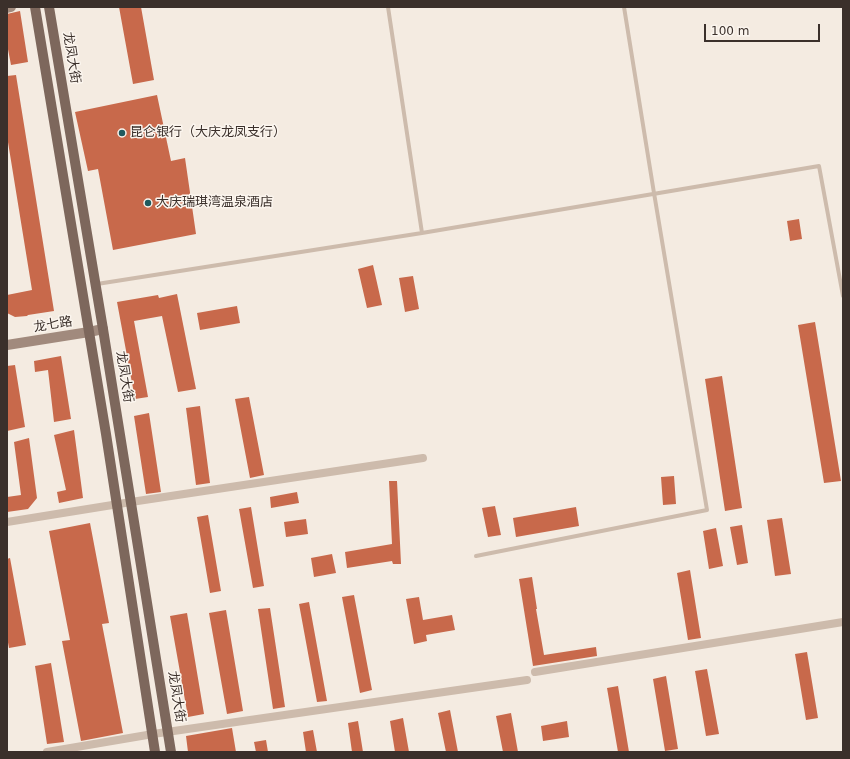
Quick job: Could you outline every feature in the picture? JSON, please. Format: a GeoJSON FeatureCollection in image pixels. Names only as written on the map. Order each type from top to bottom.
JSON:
{"type":"FeatureCollection","features":[{"type":"Feature","properties":{"kind":"main road","name":"龙凤大街"},"geometry":{"type":"LineString","coordinates":[[35,7],[117,504],[156,752]]}},
{"type":"Feature","properties":{"kind":"main road","name":"龙凤大街"},"geometry":{"type":"LineString","coordinates":[[49,7],[96,284],[171,752]]}},
{"type":"Feature","properties":{"kind":"street"},"geometry":{"type":"LineString","coordinates":[[7,8],[11,7]]}},
{"type":"Feature","properties":{"kind":"street","name":"龙七路"},"geometry":{"type":"LineString","coordinates":[[7,345],[103,329]]}},
{"type":"Feature","properties":{"kind":"street"},"geometry":{"type":"LineString","coordinates":[[7,522],[423,458]]}},
{"type":"Feature","properties":{"kind":"street"},"geometry":{"type":"LineString","coordinates":[[535,672],[843,622]]}},
{"type":"Feature","properties":{"kind":"street"},"geometry":{"type":"LineString","coordinates":[[47,752],[153,734],[527,680]]}},
{"type":"Feature","properties":{"kind":"lane"},"geometry":{"type":"LineString","coordinates":[[388,7],[422,233]]}},
{"type":"Feature","properties":{"kind":"lane"},"geometry":{"type":"LineString","coordinates":[[476,556],[708,510],[654,194],[624,7]]}},
{"type":"Feature","properties":{"kind":"lane"},"geometry":{"type":"LineString","coordinates":[[96,284],[422,233],[819,166],[843,296]]}},
{"type":"Feature","properties":{"kind":"building"},"geometry":{"type":"Polygon","coordinates":[[[119,7],[141,7],[154,80],[133,84],[119,7]]]}},
{"type":"Feature","properties":{"kind":"building"},"geometry":{"type":"Polygon","coordinates":[[[20,11],[28,62],[11,65],[7,44],[7,14],[20,11]]]}},
{"type":"Feature","properties":{"kind":"building"},"geometry":{"type":"Polygon","coordinates":[[[16,75],[54,311],[15,317],[7,313],[7,295],[32,290],[7,136],[7,76],[16,75]]]}},
{"type":"Feature","properties":{"kind":"building"},"geometry":{"type":"Polygon","coordinates":[[[157,95],[171,161],[185,158],[196,234],[113,250],[98,169],[88,171],[75,112],[157,95]]]}},
{"type":"Feature","properties":{"kind":"building"},"geometry":{"type":"Polygon","coordinates":[[[799,219],[802,239],[790,241],[787,221],[799,219]]]}},
{"type":"Feature","properties":{"kind":"building"},"geometry":{"type":"Polygon","coordinates":[[[373,265],[382,305],[367,308],[358,269],[373,265]]]}},
{"type":"Feature","properties":{"kind":"building"},"geometry":{"type":"Polygon","coordinates":[[[413,276],[419,309],[405,312],[399,278],[413,276]]]}},
{"type":"Feature","properties":{"kind":"building"},"geometry":{"type":"Polygon","coordinates":[[[177,294],[196,389],[178,392],[162,316],[134,321],[148,397],[135,399],[117,302],[158,295],[159,298],[177,294]]]}},
{"type":"Feature","properties":{"kind":"building"},"geometry":{"type":"Polygon","coordinates":[[[237,306],[240,323],[200,330],[197,313],[237,306]]]}},
{"type":"Feature","properties":{"kind":"building"},"geometry":{"type":"Polygon","coordinates":[[[815,322],[841,481],[824,483],[798,325],[815,322]]]}},
{"type":"Feature","properties":{"kind":"building"},"geometry":{"type":"Polygon","coordinates":[[[61,356],[71,419],[54,422],[48,370],[35,372],[34,361],[61,356]]]}},
{"type":"Feature","properties":{"kind":"building"},"geometry":{"type":"Polygon","coordinates":[[[15,365],[25,427],[7,431],[7,366],[15,365]]]}},
{"type":"Feature","properties":{"kind":"building"},"geometry":{"type":"Polygon","coordinates":[[[722,376],[742,508],[725,511],[705,379],[722,376]]]}},
{"type":"Feature","properties":{"kind":"building"},"geometry":{"type":"Polygon","coordinates":[[[249,397],[264,475],[250,478],[235,399],[249,397]]]}},
{"type":"Feature","properties":{"kind":"building"},"geometry":{"type":"Polygon","coordinates":[[[200,406],[210,483],[196,485],[186,408],[200,406]]]}},
{"type":"Feature","properties":{"kind":"building"},"geometry":{"type":"Polygon","coordinates":[[[149,413],[161,492],[146,494],[134,416],[149,413]]]}},
{"type":"Feature","properties":{"kind":"building"},"geometry":{"type":"Polygon","coordinates":[[[74,430],[83,498],[59,503],[57,492],[66,490],[54,435],[74,430]]]}},
{"type":"Feature","properties":{"kind":"building"},"geometry":{"type":"Polygon","coordinates":[[[29,438],[37,498],[28,509],[7,512],[7,497],[21,495],[14,442],[29,438]]]}},
{"type":"Feature","properties":{"kind":"building"},"geometry":{"type":"Polygon","coordinates":[[[674,476],[676,504],[663,505],[661,477],[674,476]]]}},
{"type":"Feature","properties":{"kind":"building"},"geometry":{"type":"Polygon","coordinates":[[[389,481],[397,481],[401,564],[393,564],[392,561],[347,568],[345,552],[392,544],[389,481]]]}},
{"type":"Feature","properties":{"kind":"building"},"geometry":{"type":"Polygon","coordinates":[[[297,492],[299,503],[271,508],[270,497],[297,492]]]}},
{"type":"Feature","properties":{"kind":"building"},"geometry":{"type":"Polygon","coordinates":[[[495,506],[501,535],[488,537],[482,508],[495,506]]]}},
{"type":"Feature","properties":{"kind":"building"},"geometry":{"type":"Polygon","coordinates":[[[251,507],[264,586],[253,588],[239,509],[251,507]]]}},
{"type":"Feature","properties":{"kind":"building"},"geometry":{"type":"Polygon","coordinates":[[[576,507],[579,526],[516,537],[513,518],[576,507]]]}},
{"type":"Feature","properties":{"kind":"building"},"geometry":{"type":"Polygon","coordinates":[[[208,515],[221,591],[210,593],[197,517],[208,515]]]}},
{"type":"Feature","properties":{"kind":"building"},"geometry":{"type":"Polygon","coordinates":[[[782,518],[791,574],[775,576],[767,520],[782,518]]]}},
{"type":"Feature","properties":{"kind":"building"},"geometry":{"type":"Polygon","coordinates":[[[306,519],[308,534],[286,537],[284,522],[306,519]]]}},
{"type":"Feature","properties":{"kind":"building"},"geometry":{"type":"Polygon","coordinates":[[[90,523],[109,623],[102,624],[123,733],[81,741],[62,641],[70,640],[49,531],[90,523]]]}},
{"type":"Feature","properties":{"kind":"building"},"geometry":{"type":"Polygon","coordinates":[[[742,525],[748,563],[737,565],[730,527],[742,525]]]}},
{"type":"Feature","properties":{"kind":"building"},"geometry":{"type":"Polygon","coordinates":[[[716,528],[723,566],[709,569],[703,531],[716,528]]]}},
{"type":"Feature","properties":{"kind":"building"},"geometry":{"type":"Polygon","coordinates":[[[332,554],[336,573],[314,577],[311,558],[332,554]]]}},
{"type":"Feature","properties":{"kind":"building"},"geometry":{"type":"Polygon","coordinates":[[[10,558],[26,645],[9,648],[7,637],[7,559],[10,558]]]}},
{"type":"Feature","properties":{"kind":"building"},"geometry":{"type":"Polygon","coordinates":[[[690,570],[701,638],[688,640],[677,573],[690,570]]]}},
{"type":"Feature","properties":{"kind":"building"},"geometry":{"type":"Polygon","coordinates":[[[532,577],[544,655],[596,647],[597,656],[533,666],[519,579],[532,577]]]}},
{"type":"Feature","properties":{"kind":"building"},"geometry":{"type":"Polygon","coordinates":[[[354,595],[372,690],[360,693],[342,597],[354,595]]]}},
{"type":"Feature","properties":{"kind":"building"},"geometry":{"type":"Polygon","coordinates":[[[419,597],[423,620],[452,615],[455,630],[426,635],[427,641],[414,644],[406,599],[419,597]]]}},
{"type":"Feature","properties":{"kind":"building"},"geometry":{"type":"Polygon","coordinates":[[[309,602],[327,701],[317,702],[299,604],[309,602]]]}},
{"type":"Feature","properties":{"kind":"building"},"geometry":{"type":"Polygon","coordinates":[[[270,608],[285,707],[273,709],[258,609],[270,608]]]}},
{"type":"Feature","properties":{"kind":"building"},"geometry":{"type":"Polygon","coordinates":[[[226,610],[243,711],[227,714],[209,613],[226,610]]]}},
{"type":"Feature","properties":{"kind":"building"},"geometry":{"type":"Polygon","coordinates":[[[187,613],[204,714],[188,717],[170,616],[187,613]]]}},
{"type":"Feature","properties":{"kind":"building"},"geometry":{"type":"Polygon","coordinates":[[[807,652],[818,718],[806,720],[795,654],[807,652]]]}},
{"type":"Feature","properties":{"kind":"building"},"geometry":{"type":"Polygon","coordinates":[[[51,663],[64,742],[47,744],[35,666],[51,663]]]}},
{"type":"Feature","properties":{"kind":"building"},"geometry":{"type":"Polygon","coordinates":[[[707,669],[719,734],[706,736],[695,671],[707,669]]]}},
{"type":"Feature","properties":{"kind":"building"},"geometry":{"type":"Polygon","coordinates":[[[666,676],[678,749],[665,751],[653,679],[666,676]]]}},
{"type":"Feature","properties":{"kind":"building"},"geometry":{"type":"Polygon","coordinates":[[[618,686],[629,752],[618,752],[607,688],[618,686]]]}},
{"type":"Feature","properties":{"kind":"building"},"geometry":{"type":"Polygon","coordinates":[[[450,710],[458,752],[446,752],[438,713],[450,710]]]}},
{"type":"Feature","properties":{"kind":"building"},"geometry":{"type":"Polygon","coordinates":[[[511,713],[518,752],[503,752],[496,716],[511,713]]]}},
{"type":"Feature","properties":{"kind":"building"},"geometry":{"type":"Polygon","coordinates":[[[403,718],[409,752],[395,752],[390,721],[403,718]]]}},
{"type":"Feature","properties":{"kind":"building"},"geometry":{"type":"Polygon","coordinates":[[[358,721],[363,752],[352,752],[348,723],[358,721]]]}},
{"type":"Feature","properties":{"kind":"building"},"geometry":{"type":"Polygon","coordinates":[[[567,721],[569,737],[543,741],[541,726],[567,721]]]}},
{"type":"Feature","properties":{"kind":"building"},"geometry":{"type":"Polygon","coordinates":[[[232,728],[236,752],[188,752],[186,736],[232,728]]]}},
{"type":"Feature","properties":{"kind":"building"},"geometry":{"type":"Polygon","coordinates":[[[313,730],[317,752],[306,752],[303,732],[313,730]]]}},
{"type":"Feature","properties":{"kind":"building"},"geometry":{"type":"Polygon","coordinates":[[[266,740],[268,752],[256,752],[254,742],[266,740]]]}},
{"type":"Feature","properties":{"kind":"place","name":"昆仑银行（大庆龙凤支行）"},"geometry":{"type":"Point","coordinates":[122,133]}},
{"type":"Feature","properties":{"kind":"place","name":"大庆瑞琪湾温泉酒店"},"geometry":{"type":"Point","coordinates":[148,203]}}]}
